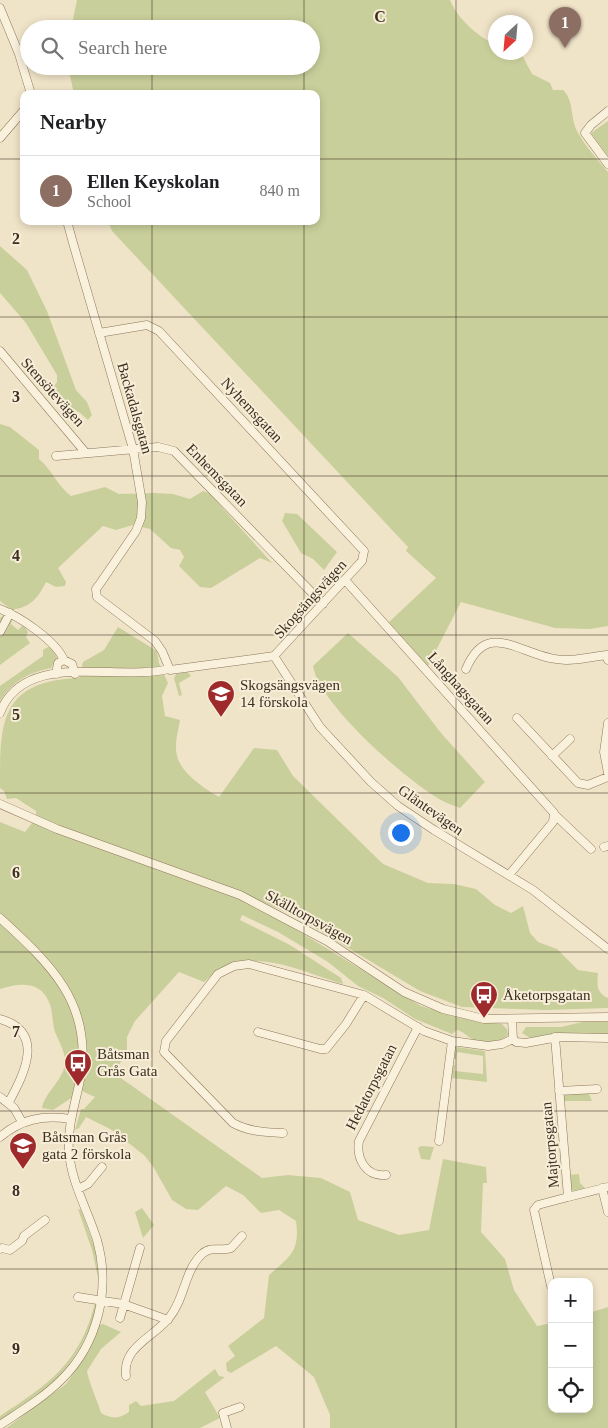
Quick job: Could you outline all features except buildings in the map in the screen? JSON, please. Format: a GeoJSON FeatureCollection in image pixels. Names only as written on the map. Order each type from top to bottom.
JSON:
{"type":"FeatureCollection","features":[{"type":"Feature","properties":{"kind":"street"},"geometry":{"type":"LineString","coordinates":[[0,12],[20,58]]}},
{"type":"Feature","properties":{"kind":"street"},"geometry":{"type":"LineString","coordinates":[[25,75],[29,90]]}},
{"type":"Feature","properties":{"kind":"street"},"geometry":{"type":"LineString","coordinates":[[608,111],[591,125],[585,133],[608,164]]}},
{"type":"Feature","properties":{"kind":"street"},"geometry":{"type":"LineString","coordinates":[[0,138],[20,115]]}},
{"type":"Feature","properties":{"kind":"street","name":"Backadalsgatan"},"geometry":{"type":"LineString","coordinates":[[68,225],[133,449],[142,502],[141,518],[128,545],[98,585],[96,594],[100,600],[155,641],[162,650],[169,669]]}},
{"type":"Feature","properties":{"kind":"street","name":"Nyhemsgatan"},"geometry":{"type":"LineString","coordinates":[[99,333],[147,325],[159,331],[365,554]]}},
{"type":"Feature","properties":{"kind":"street","name":"Stensötevägen"},"geometry":{"type":"LineString","coordinates":[[0,351],[85,452]]}},
{"type":"Feature","properties":{"kind":"street","name":"Enhemsgatan"},"geometry":{"type":"LineString","coordinates":[[56,456],[85,452],[161,447],[174,451],[323,604]]}},
{"type":"Feature","properties":{"kind":"street","name":"Skogsängsvägen"},"geometry":{"type":"LineString","coordinates":[[0,713],[6,701],[21,684],[41,675],[134,674],[169,669],[172,671],[274,656],[362,561],[365,554]]}},
{"type":"Feature","properties":{"kind":"street","name":"Långhagsgatan"},"geometry":{"type":"LineString","coordinates":[[345,580],[555,815],[591,849]]}},
{"type":"Feature","properties":{"kind":"street"},"geometry":{"type":"LineString","coordinates":[[0,609],[10,613],[54,646],[64,660],[72,664],[75,674]]}},
{"type":"Feature","properties":{"kind":"street"},"geometry":{"type":"LineString","coordinates":[[0,632],[10,613]]}},
{"type":"Feature","properties":{"kind":"street"},"geometry":{"type":"LineString","coordinates":[[466,669],[472,654],[481,645],[498,642],[551,659],[608,657]]}},
{"type":"Feature","properties":{"kind":"street","name":"Gläntevägen"},"geometry":{"type":"LineString","coordinates":[[274,656],[320,727],[372,782],[398,805],[428,826],[533,890],[608,950]]}},
{"type":"Feature","properties":{"kind":"street"},"geometry":{"type":"LineString","coordinates":[[56,674],[58,663],[64,660]]}},
{"type":"Feature","properties":{"kind":"street"},"geometry":{"type":"LineString","coordinates":[[517,718],[581,785],[588,785],[608,777]]}},
{"type":"Feature","properties":{"kind":"street"},"geometry":{"type":"LineString","coordinates":[[608,723],[604,752],[608,773]]}},
{"type":"Feature","properties":{"kind":"street"},"geometry":{"type":"LineString","coordinates":[[552,756],[570,739]]}},
{"type":"Feature","properties":{"kind":"street","name":"Skälltorpsvägen"},"geometry":{"type":"LineString","coordinates":[[0,804],[57,829],[240,895],[266,907],[327,941],[404,992],[430,1004],[467,1016],[512,1019],[608,1017]]}},
{"type":"Feature","properties":{"kind":"street"},"geometry":{"type":"LineString","coordinates":[[509,875],[553,822],[555,815]]}},
{"type":"Feature","properties":{"kind":"street"},"geometry":{"type":"LineString","coordinates":[[0,918],[50,965],[64,984],[74,1006],[80,1032],[82,1061],[70,1119],[69,1154],[78,1189],[100,1251],[102,1273],[101,1301],[97,1319],[87,1344],[68,1372],[41,1398],[5,1425]]}},
{"type":"Feature","properties":{"kind":"street"},"geometry":{"type":"LineString","coordinates":[[284,1133],[256,1132],[242,1128],[232,1122],[166,1055],[163,1049],[166,1041],[214,978],[226,970],[243,964],[267,967],[364,995],[418,1027],[452,1041],[488,1046],[502,1044],[513,1039]]}},
{"type":"Feature","properties":{"kind":"street"},"geometry":{"type":"LineString","coordinates":[[258,1032],[326,1049],[346,1024],[364,995]]}},
{"type":"Feature","properties":{"kind":"street"},"geometry":{"type":"LineString","coordinates":[[0,1019],[16,1027],[24,1036],[28,1050],[26,1067],[9,1102]]}},
{"type":"Feature","properties":{"kind":"street"},"geometry":{"type":"LineString","coordinates":[[512,1019],[513,1039]]}},
{"type":"Feature","properties":{"kind":"street","name":"Hedatorpsgatan"},"geometry":{"type":"LineString","coordinates":[[386,1175],[374,1174],[363,1164],[359,1153],[359,1141],[418,1027]]}},
{"type":"Feature","properties":{"kind":"street"},"geometry":{"type":"LineString","coordinates":[[513,1039],[516,1042],[526,1043],[555,1037],[608,1038]]}},
{"type":"Feature","properties":{"kind":"street","name":"Majtorpsgatan"},"geometry":{"type":"LineString","coordinates":[[555,1037],[568,1197]]}},
{"type":"Feature","properties":{"kind":"street"},"geometry":{"type":"LineString","coordinates":[[440,1140],[452,1041]]}},
{"type":"Feature","properties":{"kind":"street","name":"Majtorpsgatan"},"geometry":{"type":"LineString","coordinates":[[559,1091],[597,1089]]}},
{"type":"Feature","properties":{"kind":"street"},"geometry":{"type":"LineString","coordinates":[[0,1097],[9,1102],[20,1116],[22,1122]]}},
{"type":"Feature","properties":{"kind":"street"},"geometry":{"type":"LineString","coordinates":[[0,1137],[22,1122],[40,1118],[70,1119]]}},
{"type":"Feature","properties":{"kind":"street"},"geometry":{"type":"LineString","coordinates":[[78,1189],[88,1184],[102,1167]]}},
{"type":"Feature","properties":{"kind":"street","name":"Majtorpsgatan"},"geometry":{"type":"LineString","coordinates":[[549,1278],[534,1210],[538,1205],[605,1187],[608,1212]]}},
{"type":"Feature","properties":{"kind":"street"},"geometry":{"type":"LineString","coordinates":[[0,1249],[10,1250],[22,1241],[24,1236],[46,1220]]}},
{"type":"Feature","properties":{"kind":"street"},"geometry":{"type":"LineString","coordinates":[[126,1376],[127,1361],[134,1349],[168,1320],[177,1306],[188,1274],[199,1258],[212,1248],[231,1248],[242,1236]]}},
{"type":"Feature","properties":{"kind":"street"},"geometry":{"type":"LineString","coordinates":[[120,1318],[140,1248]]}},
{"type":"Feature","properties":{"kind":"street"},"geometry":{"type":"LineString","coordinates":[[78,1297],[123,1304],[168,1320]]}},
{"type":"Feature","properties":{"kind":"street"},"geometry":{"type":"LineString","coordinates":[[227,1428],[223,1413],[240,1407]]}},
{"type":"Feature","properties":{"kind":"green space"},"geometry":{"type":"Polygon","coordinates":[[[77,0],[450,0],[453,7],[469,26],[488,41],[488,60],[525,60],[532,74],[550,83],[553,90],[563,90],[569,99],[577,131],[587,147],[608,172],[608,626],[590,629],[555,628],[461,602],[428,666],[389,622],[436,578],[406,551],[408,547],[112,231],[110,225],[320,225],[320,90],[73,90],[70,75],[320,75],[320,20],[73,20],[77,0]]]}},
{"type":"Feature","properties":{"kind":"green space"},"geometry":{"type":"Polygon","coordinates":[[[608,121],[608,156],[591,133],[608,121]]]}},
{"type":"Feature","properties":{"kind":"green space"},"geometry":{"type":"Polygon","coordinates":[[[0,246],[27,270],[47,311],[76,390],[87,402],[92,415],[88,420],[79,412],[63,406],[49,392],[57,382],[57,375],[26,323],[0,293],[0,246]]]}},
{"type":"Feature","properties":{"kind":"green space"},"geometry":{"type":"Polygon","coordinates":[[[0,424],[10,427],[39,450],[39,459],[48,468],[61,487],[71,496],[105,487],[119,494],[173,494],[190,499],[203,491],[209,493],[272,563],[260,558],[211,588],[200,587],[179,566],[184,557],[180,550],[171,548],[150,529],[133,525],[116,530],[103,526],[58,568],[66,582],[65,586],[56,587],[46,582],[33,601],[24,607],[12,610],[0,601],[0,424]]]}},
{"type":"Feature","properties":{"kind":"green space"},"geometry":{"type":"Polygon","coordinates":[[[285,513],[297,514],[337,552],[324,570],[313,559],[301,553],[282,521],[285,513]]]}},
{"type":"Feature","properties":{"kind":"green space"},"geometry":{"type":"Polygon","coordinates":[[[5,614],[13,617],[11,624],[18,630],[23,625],[28,632],[26,637],[30,643],[0,665],[0,618],[5,614]]]}},
{"type":"Feature","properties":{"kind":"green space"},"geometry":{"type":"Polygon","coordinates":[[[118,627],[157,651],[159,663],[168,683],[162,696],[165,716],[180,720],[176,742],[179,762],[188,774],[219,797],[254,748],[277,750],[293,776],[383,864],[428,883],[454,884],[476,889],[495,905],[511,913],[523,906],[530,933],[538,942],[557,949],[578,970],[598,973],[598,988],[608,998],[608,1008],[546,1010],[462,1007],[420,991],[298,918],[250,896],[269,913],[421,1006],[459,1018],[502,1024],[507,1029],[508,1035],[497,1041],[478,1042],[460,1031],[457,1030],[452,1034],[415,1019],[383,998],[358,986],[328,962],[278,932],[242,915],[240,920],[290,945],[341,978],[343,984],[271,962],[236,963],[220,970],[204,982],[179,972],[135,1021],[127,1037],[127,1053],[118,1066],[118,1076],[262,1178],[288,1175],[321,1178],[350,1192],[358,1220],[399,1235],[429,1230],[443,1159],[486,1167],[487,1183],[483,1183],[481,1232],[505,1259],[514,1290],[537,1326],[548,1324],[548,1413],[593,1413],[593,1312],[608,1307],[608,1428],[330,1428],[330,1415],[314,1377],[276,1346],[231,1373],[227,1371],[226,1363],[235,1356],[228,1346],[264,1318],[269,1275],[288,1258],[295,1247],[296,1221],[279,1210],[261,1213],[243,1195],[226,1186],[198,1210],[186,1209],[172,1200],[145,1156],[112,1130],[86,1117],[79,1128],[75,1130],[81,1109],[84,1109],[95,1097],[82,1091],[53,1110],[42,1108],[46,1097],[61,1076],[65,1064],[63,1052],[55,1032],[49,1002],[40,990],[28,985],[14,985],[0,989],[0,822],[25,832],[36,818],[36,811],[16,798],[7,799],[4,791],[0,788],[1,743],[4,725],[10,709],[19,697],[33,687],[53,681],[79,678],[83,662],[104,650],[118,627]]]}},
{"type":"Feature","properties":{"kind":"green space"},"geometry":{"type":"Polygon","coordinates":[[[348,633],[398,677],[441,733],[485,782],[460,808],[424,789],[406,775],[366,739],[330,700],[319,682],[313,666],[348,633]]]}},
{"type":"Feature","properties":{"kind":"green space"},"geometry":{"type":"Polygon","coordinates":[[[48,647],[53,649],[57,658],[51,668],[28,675],[10,688],[0,701],[0,686],[43,656],[43,650],[48,647]]]}},
{"type":"Feature","properties":{"kind":"green space"},"geometry":{"type":"Polygon","coordinates":[[[188,672],[191,676],[179,683],[182,695],[179,696],[174,678],[176,674],[188,672]]]}},
{"type":"Feature","properties":{"kind":"green space"},"geometry":{"type":"Polygon","coordinates":[[[582,1022],[608,1022],[608,1035],[572,1033],[530,1038],[522,1033],[526,1027],[561,1027],[582,1022]]]}},
{"type":"Feature","properties":{"kind":"green space"},"geometry":{"type":"Polygon","coordinates":[[[457,1047],[485,1051],[487,1082],[451,1078],[453,1065],[455,1065],[455,1071],[483,1074],[483,1056],[457,1052],[456,1059],[454,1059],[457,1047]]]}},
{"type":"Feature","properties":{"kind":"green space"},"geometry":{"type":"Polygon","coordinates":[[[588,1092],[592,1101],[564,1101],[564,1094],[588,1092]]]}},
{"type":"Feature","properties":{"kind":"green space"},"geometry":{"type":"Polygon","coordinates":[[[421,1146],[434,1147],[430,1160],[421,1159],[418,1148],[421,1146]]]}},
{"type":"Feature","properties":{"kind":"green space"},"geometry":{"type":"Polygon","coordinates":[[[579,1174],[580,1183],[586,1189],[575,1192],[570,1189],[569,1175],[579,1174]]]}},
{"type":"Feature","properties":{"kind":"green space"},"geometry":{"type":"Polygon","coordinates":[[[142,1208],[154,1225],[143,1238],[135,1212],[142,1208]]]}},
{"type":"Feature","properties":{"kind":"green space"},"geometry":{"type":"Polygon","coordinates":[[[78,1209],[81,1210],[97,1254],[99,1282],[92,1250],[78,1209]]]}},
{"type":"Feature","properties":{"kind":"green space"},"geometry":{"type":"Polygon","coordinates":[[[95,1303],[97,1306],[86,1336],[62,1373],[26,1404],[10,1415],[0,1419],[0,1416],[48,1382],[71,1357],[89,1324],[95,1303]]]}},
{"type":"Feature","properties":{"kind":"green space"},"geometry":{"type":"Polygon","coordinates":[[[103,1324],[121,1332],[101,1349],[87,1371],[101,1413],[112,1417],[119,1417],[129,1412],[129,1405],[136,1401],[141,1406],[174,1401],[215,1369],[219,1376],[225,1377],[205,1392],[220,1418],[200,1428],[6,1428],[66,1384],[89,1351],[99,1325],[103,1324]]]}},
{"type":"Feature","properties":{"kind":"place","name":"Ellen Keyskolan"},"geometry":{"type":"Point","coordinates":[565,48]}},
{"type":"Feature","properties":{"kind":"place","name":"Skogsängsvägen 14 förskola"},"geometry":{"type":"Point","coordinates":[221,718]}},
{"type":"Feature","properties":{"kind":"place","name":"Åketorpsgatan"},"geometry":{"type":"Point","coordinates":[484,1019]}},
{"type":"Feature","properties":{"kind":"place","name":"Båtsman Grås Gata"},"geometry":{"type":"Point","coordinates":[78,1087]}},
{"type":"Feature","properties":{"kind":"place","name":"Båtsman Grås gata 2 förskola"},"geometry":{"type":"Point","coordinates":[23,1170]}}]}
